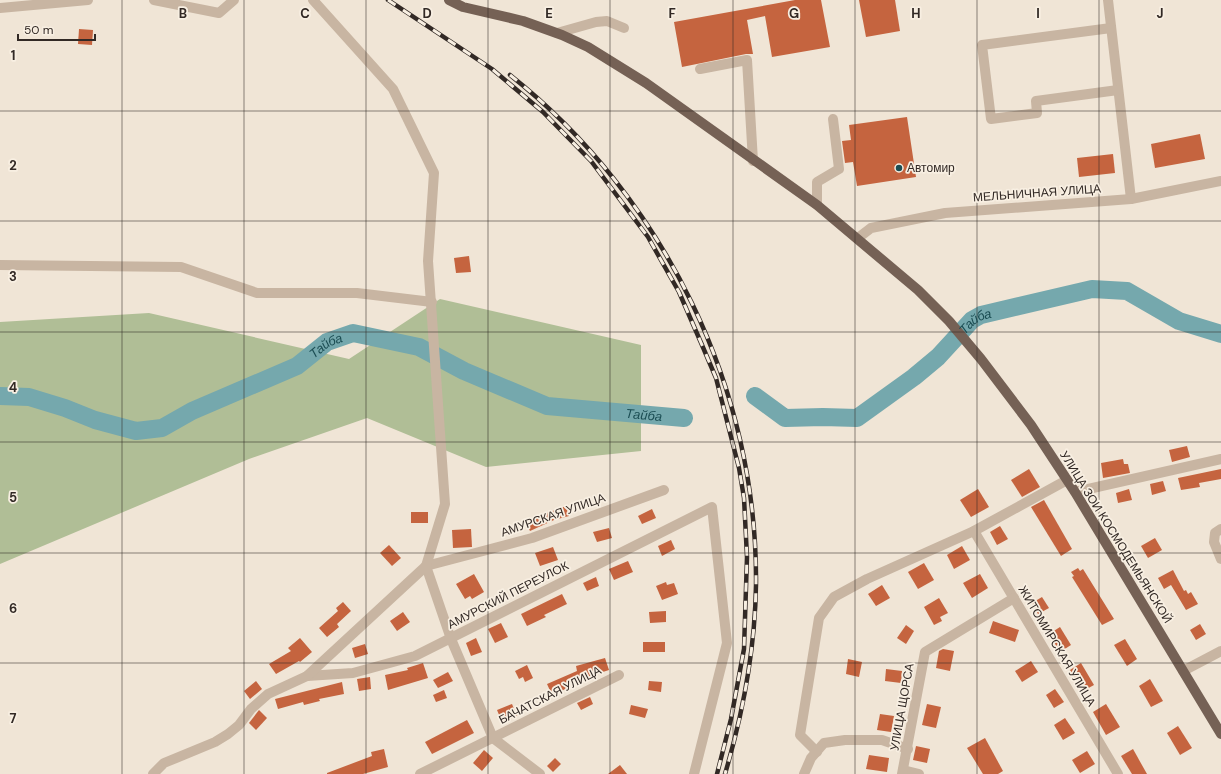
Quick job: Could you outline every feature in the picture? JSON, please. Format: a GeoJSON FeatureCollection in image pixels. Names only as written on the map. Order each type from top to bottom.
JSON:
{"type":"FeatureCollection","features":[{"type":"Feature","properties":{"kind":"main road","name":"УЛИЦА ЗОИ КОСМОДЕМЬЯНСКОЙ"},"geometry":{"type":"LineString","coordinates":[[449,0],[463,7],[523,21],[557,33],[588,47],[646,83],[817,205],[918,290],[949,321],[981,359],[1031,425],[1075,492],[1221,734]]}},
{"type":"Feature","properties":{"kind":"street"},"geometry":{"type":"LineString","coordinates":[[0,8],[88,0]]}},
{"type":"Feature","properties":{"kind":"street"},"geometry":{"type":"LineString","coordinates":[[154,0],[219,13],[234,0]]}},
{"type":"Feature","properties":{"kind":"street"},"geometry":{"type":"LineString","coordinates":[[153,774],[164,763],[215,742],[228,734],[238,725],[251,709],[268,694],[307,676],[426,566],[445,504],[428,261],[434,173],[393,89],[313,0]]}},
{"type":"Feature","properties":{"kind":"street"},"geometry":{"type":"LineString","coordinates":[[1108,0],[1131,199]]}},
{"type":"Feature","properties":{"kind":"street"},"geometry":{"type":"LineString","coordinates":[[557,33],[596,22],[607,21],[624,28]]}},
{"type":"Feature","properties":{"kind":"street"},"geometry":{"type":"LineString","coordinates":[[1111,28],[982,45],[991,119],[1037,113],[1036,101],[1118,90]]}},
{"type":"Feature","properties":{"kind":"street"},"geometry":{"type":"LineString","coordinates":[[700,69],[747,60],[754,161]]}},
{"type":"Feature","properties":{"kind":"street"},"geometry":{"type":"LineString","coordinates":[[817,205],[817,182],[839,169],[833,119]]}},
{"type":"Feature","properties":{"kind":"street","name":"МЕЛЬНИЧНАЯ УЛИЦА"},"geometry":{"type":"LineString","coordinates":[[858,238],[871,228],[945,213],[1131,199],[1221,180]]}},
{"type":"Feature","properties":{"kind":"street"},"geometry":{"type":"LineString","coordinates":[[0,265],[181,267],[257,293],[357,293],[432,302]]}},
{"type":"Feature","properties":{"kind":"street"},"geometry":{"type":"LineString","coordinates":[[1075,492],[1221,459]]}},
{"type":"Feature","properties":{"kind":"street"},"geometry":{"type":"LineString","coordinates":[[817,752],[800,735],[819,618],[834,597],[867,579],[974,530],[1067,480]]}},
{"type":"Feature","properties":{"kind":"street","name":"АМУРСКАЯ УЛИЦА"},"geometry":{"type":"LineString","coordinates":[[426,566],[532,538],[664,490]]}},
{"type":"Feature","properties":{"kind":"street","name":"АМУРСКИЙ ПЕРЕУЛОК"},"geometry":{"type":"LineString","coordinates":[[307,676],[353,673],[415,656],[712,507],[727,644],[694,774]]}},
{"type":"Feature","properties":{"kind":"street"},"geometry":{"type":"LineString","coordinates":[[1221,529],[1215,533],[1214,542],[1221,559]]}},
{"type":"Feature","properties":{"kind":"street","name":"ЖИТОМИРСКАЯ УЛИЦА"},"geometry":{"type":"LineString","coordinates":[[974,530],[1118,774]]}},
{"type":"Feature","properties":{"kind":"street","name":"БАЧАТСКАЯ УЛИЦА"},"geometry":{"type":"LineString","coordinates":[[426,566],[451,639],[493,738],[540,774]]}},
{"type":"Feature","properties":{"kind":"street","name":"УЛИЦА ЩОРСА"},"geometry":{"type":"LineString","coordinates":[[903,772],[925,652],[1014,598]]}},
{"type":"Feature","properties":{"kind":"street"},"geometry":{"type":"LineString","coordinates":[[1183,671],[1221,651]]}},
{"type":"Feature","properties":{"kind":"street","name":"БАЧАТСКАЯ УЛИЦА"},"geometry":{"type":"LineString","coordinates":[[420,774],[619,675]]}},
{"type":"Feature","properties":{"kind":"street"},"geometry":{"type":"LineString","coordinates":[[804,774],[811,758],[824,743],[845,740],[882,740],[908,749]]}},
{"type":"Feature","properties":{"kind":"street"},"geometry":{"type":"LineString","coordinates":[[903,772],[920,774]]}},
{"type":"Feature","properties":{"kind":"green space"},"geometry":{"type":"Polygon","coordinates":[[[440,299],[641,345],[641,451],[486,467],[367,418],[249,459],[0,564],[0,322],[149,313],[349,359],[440,299]]]}},
{"type":"Feature","properties":{"kind":"building"},"geometry":{"type":"Polygon","coordinates":[[[795,0],[821,0],[830,47],[772,57],[765,16],[747,20],[753,54],[746,54],[682,67],[674,22],[795,0]]]}},
{"type":"Feature","properties":{"kind":"building"},"geometry":{"type":"Polygon","coordinates":[[[859,0],[895,0],[900,31],[866,37],[859,0]]]}},
{"type":"Feature","properties":{"kind":"building"},"geometry":{"type":"Polygon","coordinates":[[[79,29],[93,30],[92,45],[78,44],[79,29]]]}},
{"type":"Feature","properties":{"kind":"building"},"geometry":{"type":"Polygon","coordinates":[[[907,117],[916,177],[857,186],[853,162],[845,163],[842,141],[851,140],[849,125],[907,117]]]}},
{"type":"Feature","properties":{"kind":"building"},"geometry":{"type":"Polygon","coordinates":[[[1200,134],[1205,159],[1155,168],[1151,144],[1200,134]]]}},
{"type":"Feature","properties":{"kind":"building"},"geometry":{"type":"Polygon","coordinates":[[[1113,154],[1115,173],[1079,177],[1077,158],[1113,154]]]}},
{"type":"Feature","properties":{"kind":"building"},"geometry":{"type":"Polygon","coordinates":[[[469,256],[471,272],[456,273],[454,258],[469,256]]]}},
{"type":"Feature","properties":{"kind":"building"},"geometry":{"type":"Polygon","coordinates":[[[1187,446],[1190,457],[1172,462],[1169,450],[1187,446]]]}},
{"type":"Feature","properties":{"kind":"building"},"geometry":{"type":"Polygon","coordinates":[[[1123,459],[1124,464],[1128,464],[1130,473],[1103,478],[1101,463],[1123,459]]]}},
{"type":"Feature","properties":{"kind":"building"},"geometry":{"type":"Polygon","coordinates":[[[1029,469],[1040,487],[1022,497],[1011,480],[1029,469]]]}},
{"type":"Feature","properties":{"kind":"building"},"geometry":{"type":"Polygon","coordinates":[[[1221,469],[1221,479],[1199,483],[1200,487],[1181,490],[1178,478],[1221,469]]]}},
{"type":"Feature","properties":{"kind":"building"},"geometry":{"type":"Polygon","coordinates":[[[1163,481],[1166,491],[1152,495],[1150,484],[1163,481]]]}},
{"type":"Feature","properties":{"kind":"building"},"geometry":{"type":"Polygon","coordinates":[[[978,489],[989,507],[971,517],[960,500],[978,489]]]}},
{"type":"Feature","properties":{"kind":"building"},"geometry":{"type":"Polygon","coordinates":[[[1129,489],[1132,500],[1118,503],[1116,493],[1129,489]]]}},
{"type":"Feature","properties":{"kind":"building"},"geometry":{"type":"Polygon","coordinates":[[[1044,500],[1072,549],[1061,556],[1031,507],[1044,500]]]}},
{"type":"Feature","properties":{"kind":"building"},"geometry":{"type":"Polygon","coordinates":[[[566,506],[569,516],[554,520],[530,531],[525,521],[566,506]]]}},
{"type":"Feature","properties":{"kind":"building"},"geometry":{"type":"Polygon","coordinates":[[[652,509],[656,518],[642,524],[638,516],[652,509]]]}},
{"type":"Feature","properties":{"kind":"building"},"geometry":{"type":"Polygon","coordinates":[[[411,512],[428,512],[428,523],[411,523],[411,512]]]}},
{"type":"Feature","properties":{"kind":"building"},"geometry":{"type":"Polygon","coordinates":[[[1000,526],[1008,539],[997,545],[990,532],[1000,526]]]}},
{"type":"Feature","properties":{"kind":"building"},"geometry":{"type":"Polygon","coordinates":[[[609,528],[612,538],[597,542],[593,532],[609,528]]]}},
{"type":"Feature","properties":{"kind":"building"},"geometry":{"type":"Polygon","coordinates":[[[471,529],[472,547],[453,548],[452,530],[471,529]]]}},
{"type":"Feature","properties":{"kind":"building"},"geometry":{"type":"Polygon","coordinates":[[[1155,538],[1162,550],[1148,558],[1141,546],[1155,538]]]}},
{"type":"Feature","properties":{"kind":"building"},"geometry":{"type":"Polygon","coordinates":[[[671,540],[675,549],[662,556],[658,546],[671,540]]]}},
{"type":"Feature","properties":{"kind":"building"},"geometry":{"type":"Polygon","coordinates":[[[389,545],[401,558],[392,566],[380,553],[389,545]]]}},
{"type":"Feature","properties":{"kind":"building"},"geometry":{"type":"Polygon","coordinates":[[[962,546],[970,560],[954,569],[947,555],[962,546]]]}},
{"type":"Feature","properties":{"kind":"building"},"geometry":{"type":"Polygon","coordinates":[[[553,547],[558,560],[540,566],[535,553],[553,547]]]}},
{"type":"Feature","properties":{"kind":"building"},"geometry":{"type":"Polygon","coordinates":[[[628,561],[633,572],[614,580],[609,569],[628,561]]]}},
{"type":"Feature","properties":{"kind":"building"},"geometry":{"type":"Polygon","coordinates":[[[924,563],[934,580],[918,589],[908,572],[924,563]]]}},
{"type":"Feature","properties":{"kind":"building"},"geometry":{"type":"Polygon","coordinates":[[[1078,568],[1080,571],[1083,569],[1114,619],[1102,625],[1072,577],[1074,576],[1071,572],[1078,568]]]}},
{"type":"Feature","properties":{"kind":"building"},"geometry":{"type":"Polygon","coordinates":[[[1173,570],[1184,591],[1186,590],[1188,594],[1191,592],[1198,604],[1186,610],[1171,585],[1164,589],[1158,578],[1173,570]]]}},
{"type":"Feature","properties":{"kind":"building"},"geometry":{"type":"Polygon","coordinates":[[[474,574],[484,592],[472,599],[470,596],[465,599],[456,584],[474,574]]]}},
{"type":"Feature","properties":{"kind":"building"},"geometry":{"type":"Polygon","coordinates":[[[980,574],[988,588],[972,598],[963,583],[980,574]]]}},
{"type":"Feature","properties":{"kind":"building"},"geometry":{"type":"Polygon","coordinates":[[[596,577],[599,586],[587,591],[583,583],[596,577]]]}},
{"type":"Feature","properties":{"kind":"building"},"geometry":{"type":"Polygon","coordinates":[[[666,582],[667,585],[674,583],[678,594],[662,600],[656,586],[666,582]]]}},
{"type":"Feature","properties":{"kind":"building"},"geometry":{"type":"Polygon","coordinates":[[[882,585],[890,598],[876,606],[868,594],[882,585]]]}},
{"type":"Feature","properties":{"kind":"building"},"geometry":{"type":"Polygon","coordinates":[[[562,594],[567,604],[544,615],[546,617],[527,626],[521,614],[562,594]]]}},
{"type":"Feature","properties":{"kind":"building"},"geometry":{"type":"Polygon","coordinates":[[[1042,597],[1049,608],[1038,614],[1032,603],[1042,597]]]}},
{"type":"Feature","properties":{"kind":"building"},"geometry":{"type":"Polygon","coordinates":[[[939,598],[948,613],[940,617],[942,621],[934,625],[924,607],[939,598]]]}},
{"type":"Feature","properties":{"kind":"building"},"geometry":{"type":"Polygon","coordinates":[[[343,602],[351,611],[337,624],[339,627],[327,637],[319,628],[338,611],[336,608],[343,602]]]}},
{"type":"Feature","properties":{"kind":"building"},"geometry":{"type":"Polygon","coordinates":[[[666,611],[666,622],[650,623],[649,612],[666,611]]]}},
{"type":"Feature","properties":{"kind":"building"},"geometry":{"type":"Polygon","coordinates":[[[403,612],[410,622],[397,631],[390,621],[403,612]]]}},
{"type":"Feature","properties":{"kind":"building"},"geometry":{"type":"Polygon","coordinates":[[[993,621],[1019,630],[1015,642],[989,633],[993,621]]]}},
{"type":"Feature","properties":{"kind":"building"},"geometry":{"type":"Polygon","coordinates":[[[501,623],[508,637],[495,643],[488,629],[501,623]]]}},
{"type":"Feature","properties":{"kind":"building"},"geometry":{"type":"Polygon","coordinates":[[[1200,624],[1206,634],[1196,640],[1190,630],[1200,624]]]}},
{"type":"Feature","properties":{"kind":"building"},"geometry":{"type":"Polygon","coordinates":[[[906,625],[914,631],[906,644],[897,638],[906,625]]]}},
{"type":"Feature","properties":{"kind":"building"},"geometry":{"type":"Polygon","coordinates":[[[1060,627],[1071,645],[1060,652],[1049,634],[1060,627]]]}},
{"type":"Feature","properties":{"kind":"building"},"geometry":{"type":"Polygon","coordinates":[[[300,638],[312,652],[300,662],[299,661],[276,674],[269,664],[291,651],[288,648],[300,638]]]}},
{"type":"Feature","properties":{"kind":"building"},"geometry":{"type":"Polygon","coordinates":[[[476,638],[482,652],[471,656],[466,643],[476,638]]]}},
{"type":"Feature","properties":{"kind":"building"},"geometry":{"type":"Polygon","coordinates":[[[1125,639],[1137,659],[1127,666],[1114,645],[1125,639]]]}},
{"type":"Feature","properties":{"kind":"building"},"geometry":{"type":"Polygon","coordinates":[[[643,642],[665,642],[665,652],[643,652],[643,642]]]}},
{"type":"Feature","properties":{"kind":"building"},"geometry":{"type":"Polygon","coordinates":[[[365,644],[368,654],[355,658],[352,648],[365,644]]]}},
{"type":"Feature","properties":{"kind":"building"},"geometry":{"type":"Polygon","coordinates":[[[943,649],[954,651],[950,671],[936,668],[939,651],[943,649]]]}},
{"type":"Feature","properties":{"kind":"building"},"geometry":{"type":"Polygon","coordinates":[[[605,658],[609,670],[569,683],[570,687],[552,695],[547,684],[577,671],[576,666],[605,658]]]}},
{"type":"Feature","properties":{"kind":"building"},"geometry":{"type":"Polygon","coordinates":[[[848,659],[862,662],[859,677],[846,674],[848,659]]]}},
{"type":"Feature","properties":{"kind":"building"},"geometry":{"type":"Polygon","coordinates":[[[1031,661],[1038,672],[1022,682],[1015,671],[1031,661]]]}},
{"type":"Feature","properties":{"kind":"building"},"geometry":{"type":"Polygon","coordinates":[[[423,663],[428,678],[388,690],[385,675],[408,670],[407,668],[423,663]]]}},
{"type":"Feature","properties":{"kind":"building"},"geometry":{"type":"Polygon","coordinates":[[[1081,663],[1094,685],[1083,691],[1070,670],[1081,663]]]}},
{"type":"Feature","properties":{"kind":"building"},"geometry":{"type":"Polygon","coordinates":[[[527,665],[533,678],[525,682],[523,677],[519,679],[515,671],[527,665]]]}},
{"type":"Feature","properties":{"kind":"building"},"geometry":{"type":"Polygon","coordinates":[[[886,669],[902,671],[901,683],[885,681],[886,669]]]}},
{"type":"Feature","properties":{"kind":"building"},"geometry":{"type":"Polygon","coordinates":[[[448,672],[453,681],[438,688],[433,680],[448,672]]]}},
{"type":"Feature","properties":{"kind":"building"},"geometry":{"type":"Polygon","coordinates":[[[370,677],[371,689],[359,691],[357,679],[370,677]]]}},
{"type":"Feature","properties":{"kind":"building"},"geometry":{"type":"Polygon","coordinates":[[[1150,679],[1163,701],[1151,707],[1139,686],[1150,679]]]}},
{"type":"Feature","properties":{"kind":"building"},"geometry":{"type":"Polygon","coordinates":[[[256,681],[262,689],[250,699],[244,691],[256,681]]]}},
{"type":"Feature","properties":{"kind":"building"},"geometry":{"type":"Polygon","coordinates":[[[649,681],[662,682],[661,692],[648,690],[649,681]]]}},
{"type":"Feature","properties":{"kind":"building"},"geometry":{"type":"Polygon","coordinates":[[[342,682],[344,694],[319,699],[320,701],[304,705],[303,702],[278,709],[275,699],[342,682]]]}},
{"type":"Feature","properties":{"kind":"building"},"geometry":{"type":"Polygon","coordinates":[[[1055,689],[1064,702],[1054,708],[1046,695],[1055,689]]]}},
{"type":"Feature","properties":{"kind":"building"},"geometry":{"type":"Polygon","coordinates":[[[444,690],[447,698],[436,702],[433,695],[444,690]]]}},
{"type":"Feature","properties":{"kind":"building"},"geometry":{"type":"Polygon","coordinates":[[[590,697],[593,704],[581,710],[577,703],[590,697]]]}},
{"type":"Feature","properties":{"kind":"building"},"geometry":{"type":"Polygon","coordinates":[[[512,704],[517,716],[502,722],[497,710],[512,704]]]}},
{"type":"Feature","properties":{"kind":"building"},"geometry":{"type":"Polygon","coordinates":[[[927,704],[941,707],[936,728],[922,725],[927,704]]]}},
{"type":"Feature","properties":{"kind":"building"},"geometry":{"type":"Polygon","coordinates":[[[1106,704],[1120,727],[1106,735],[1093,712],[1106,704]]]}},
{"type":"Feature","properties":{"kind":"building"},"geometry":{"type":"Polygon","coordinates":[[[631,705],[648,709],[645,718],[629,714],[631,705]]]}},
{"type":"Feature","properties":{"kind":"building"},"geometry":{"type":"Polygon","coordinates":[[[259,710],[267,718],[256,730],[249,723],[259,710]]]}},
{"type":"Feature","properties":{"kind":"building"},"geometry":{"type":"Polygon","coordinates":[[[880,714],[894,716],[891,732],[877,730],[880,714]]]}},
{"type":"Feature","properties":{"kind":"building"},"geometry":{"type":"Polygon","coordinates":[[[1065,718],[1075,733],[1063,740],[1054,725],[1065,718]]]}},
{"type":"Feature","properties":{"kind":"building"},"geometry":{"type":"Polygon","coordinates":[[[467,720],[474,733],[432,754],[425,742],[467,720]]]}},
{"type":"Feature","properties":{"kind":"building"},"geometry":{"type":"Polygon","coordinates":[[[1178,726],[1192,748],[1180,755],[1167,733],[1178,726]]]}},
{"type":"Feature","properties":{"kind":"building"},"geometry":{"type":"Polygon","coordinates":[[[985,738],[1003,771],[998,774],[983,774],[967,748],[985,738]]]}},
{"type":"Feature","properties":{"kind":"building"},"geometry":{"type":"Polygon","coordinates":[[[916,746],[930,749],[927,763],[913,760],[916,746]]]}},
{"type":"Feature","properties":{"kind":"building"},"geometry":{"type":"Polygon","coordinates":[[[384,749],[388,767],[363,774],[327,774],[372,756],[371,752],[384,749]]]}},
{"type":"Feature","properties":{"kind":"building"},"geometry":{"type":"Polygon","coordinates":[[[1133,749],[1147,774],[1132,774],[1121,756],[1133,749]]]}},
{"type":"Feature","properties":{"kind":"building"},"geometry":{"type":"Polygon","coordinates":[[[484,750],[493,758],[482,771],[473,763],[484,750]]]}},
{"type":"Feature","properties":{"kind":"building"},"geometry":{"type":"Polygon","coordinates":[[[1087,751],[1095,764],[1080,773],[1072,760],[1087,751]]]}},
{"type":"Feature","properties":{"kind":"building"},"geometry":{"type":"Polygon","coordinates":[[[869,755],[889,758],[887,772],[866,769],[869,755]]]}},
{"type":"Feature","properties":{"kind":"building"},"geometry":{"type":"Polygon","coordinates":[[[555,758],[561,764],[553,772],[547,766],[555,758]]]}},
{"type":"Feature","properties":{"kind":"building"},"geometry":{"type":"Polygon","coordinates":[[[620,765],[627,774],[608,774],[620,765]]]}},
{"type":"Feature","properties":{"kind":"waterway","name":"Тайба"},"geometry":{"type":"LineString","coordinates":[[755,396],[785,418],[857,418],[914,377],[938,357],[972,320],[981,315],[1092,289],[1127,291],[1179,321],[1221,334]]}},
{"type":"Feature","properties":{"kind":"waterway","name":"Тайба"},"geometry":{"type":"LineString","coordinates":[[0,396],[29,397],[65,408],[95,420],[136,431],[162,428],[192,411],[297,366],[327,342],[353,333],[419,347],[464,371],[547,406],[684,418]]}},
{"type":"Feature","properties":{"kind":"railway"},"geometry":{"type":"LineString","coordinates":[[388,0],[492,69],[543,112],[591,161],[648,237],[679,292],[702,345],[716,378],[739,468],[744,498],[747,557],[744,649],[731,719],[717,774]]}},
{"type":"Feature","properties":{"kind":"railway"},"geometry":{"type":"LineString","coordinates":[[510,75],[565,124],[614,179],[656,238],[692,302],[720,370],[740,440],[752,512],[756,585],[753,633],[747,681],[725,774]]}},
{"type":"Feature","properties":{"kind":"place","name":"Автомир"},"geometry":{"type":"Point","coordinates":[899,168]}}]}
